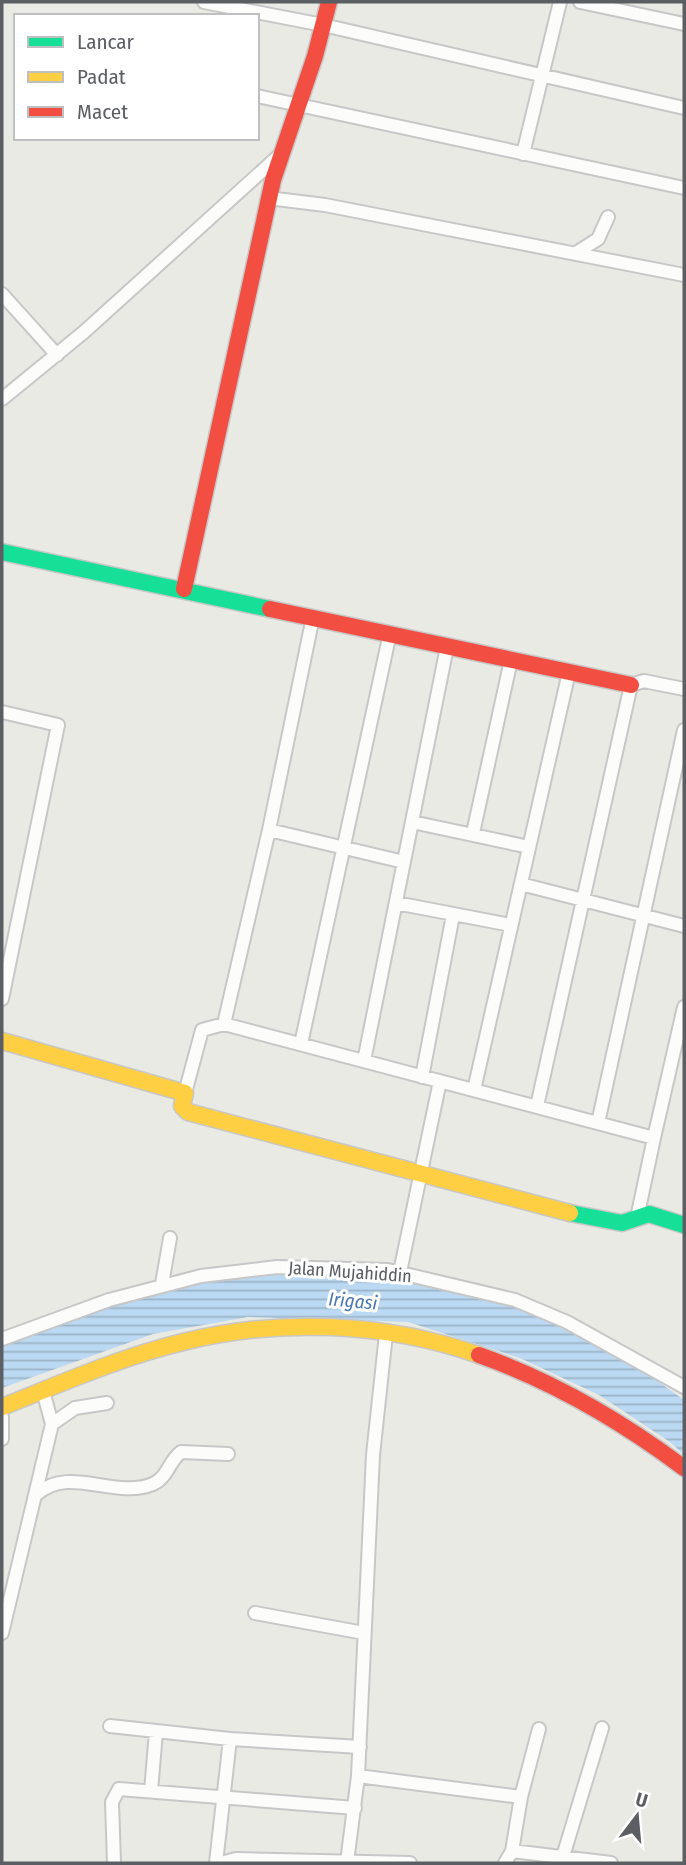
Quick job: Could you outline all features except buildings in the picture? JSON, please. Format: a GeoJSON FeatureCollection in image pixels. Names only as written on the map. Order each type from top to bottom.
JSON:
{"type":"FeatureCollection","features":[{"type":"Feature","properties":{"kind":"street"},"geometry":{"type":"LineString","coordinates":[[204,2],[323,25],[684,108]]}},
{"type":"Feature","properties":{"kind":"street"},"geometry":{"type":"LineString","coordinates":[[184,589],[259,253],[268,198],[329,2]]}},
{"type":"Feature","properties":{"kind":"street"},"geometry":{"type":"LineString","coordinates":[[523,154],[560,2]]}},
{"type":"Feature","properties":{"kind":"street"},"geometry":{"type":"LineString","coordinates":[[580,2],[684,24]]}},
{"type":"Feature","properties":{"kind":"street"},"geometry":{"type":"LineString","coordinates":[[259,96],[684,188]]}},
{"type":"Feature","properties":{"kind":"street"},"geometry":{"type":"LineString","coordinates":[[2,399],[57,355],[283,151]]}},
{"type":"Feature","properties":{"kind":"street"},"geometry":{"type":"LineString","coordinates":[[268,198],[325,205],[684,275]]}},
{"type":"Feature","properties":{"kind":"street"},"geometry":{"type":"LineString","coordinates":[[576,253],[598,239],[608,217]]}},
{"type":"Feature","properties":{"kind":"street"},"geometry":{"type":"LineString","coordinates":[[2,294],[57,355]]}},
{"type":"Feature","properties":{"kind":"street"},"geometry":{"type":"LineString","coordinates":[[2,552],[569,673],[631,685],[644,681],[684,689]]}},
{"type":"Feature","properties":{"kind":"street"},"geometry":{"type":"LineString","coordinates":[[224,1024],[269,830],[313,617]]}},
{"type":"Feature","properties":{"kind":"street"},"geometry":{"type":"LineString","coordinates":[[301,1044],[390,633]]}},
{"type":"Feature","properties":{"kind":"street"},"geometry":{"type":"LineString","coordinates":[[364,1061],[447,646]]}},
{"type":"Feature","properties":{"kind":"street"},"geometry":{"type":"LineString","coordinates":[[473,833],[511,660]]}},
{"type":"Feature","properties":{"kind":"street"},"geometry":{"type":"LineString","coordinates":[[474,1090],[569,673]]}},
{"type":"Feature","properties":{"kind":"street"},"geometry":{"type":"LineString","coordinates":[[537,1107],[631,685]]}},
{"type":"Feature","properties":{"kind":"street"},"geometry":{"type":"LineString","coordinates":[[2,712],[58,725],[2,999]]}},
{"type":"Feature","properties":{"kind":"street"},"geometry":{"type":"LineString","coordinates":[[598,1123],[684,730]]}},
{"type":"Feature","properties":{"kind":"street"},"geometry":{"type":"LineString","coordinates":[[412,822],[529,847]]}},
{"type":"Feature","properties":{"kind":"street"},"geometry":{"type":"LineString","coordinates":[[269,830],[404,862]]}},
{"type":"Feature","properties":{"kind":"street"},"geometry":{"type":"LineString","coordinates":[[521,884],[684,926]]}},
{"type":"Feature","properties":{"kind":"street"},"geometry":{"type":"LineString","coordinates":[[396,903],[511,925]]}},
{"type":"Feature","properties":{"kind":"street"},"geometry":{"type":"LineString","coordinates":[[422,1076],[453,915]]}},
{"type":"Feature","properties":{"kind":"street"},"geometry":{"type":"LineString","coordinates":[[637,1218],[684,1007]]}},
{"type":"Feature","properties":{"kind":"street"},"geometry":{"type":"LineString","coordinates":[[654,1138],[224,1024],[202,1030],[182,1106],[188,1112],[605,1222],[649,1214],[684,1224]]}},
{"type":"Feature","properties":{"kind":"street"},"geometry":{"type":"LineString","coordinates":[[2,1041],[185,1093]]}},
{"type":"Feature","properties":{"kind":"street"},"geometry":{"type":"LineString","coordinates":[[400,1272],[440,1081]]}},
{"type":"Feature","properties":{"kind":"street"},"geometry":{"type":"LineString","coordinates":[[162,1284],[170,1238]]}},
{"type":"Feature","properties":{"kind":"street","name":"Jalan Mujahiddin"},"geometry":{"type":"LineString","coordinates":[[2,1339],[162,1284],[277,1267],[400,1272],[515,1300],[567,1322],[684,1387]]}},
{"type":"Feature","properties":{"kind":"street"},"geometry":{"type":"LineString","coordinates":[[2,1407],[127,1359],[210,1335],[312,1328],[386,1334],[452,1345],[554,1383],[601,1407],[649,1439],[684,1468]]}},
{"type":"Feature","properties":{"kind":"street"},"geometry":{"type":"LineString","coordinates":[[347,1863],[358,1776],[373,1455],[386,1334]]}},
{"type":"Feature","properties":{"kind":"street"},"geometry":{"type":"LineString","coordinates":[[2,1633],[52,1423],[43,1391]]}},
{"type":"Feature","properties":{"kind":"street"},"geometry":{"type":"LineString","coordinates":[[52,1423],[75,1408],[107,1403]]}},
{"type":"Feature","properties":{"kind":"street"},"geometry":{"type":"LineString","coordinates":[[2,1417],[2,1439]]}},
{"type":"Feature","properties":{"kind":"street"},"geometry":{"type":"LineString","coordinates":[[36,1495],[59,1481],[118,1488],[145,1486],[161,1479],[181,1452],[228,1454]]}},
{"type":"Feature","properties":{"kind":"street"},"geometry":{"type":"LineString","coordinates":[[255,1613],[365,1633]]}},
{"type":"Feature","properties":{"kind":"street"},"geometry":{"type":"LineString","coordinates":[[110,1726],[230,1739],[360,1747]]}},
{"type":"Feature","properties":{"kind":"street"},"geometry":{"type":"LineString","coordinates":[[562,1860],[602,1728]]}},
{"type":"Feature","properties":{"kind":"street"},"geometry":{"type":"LineString","coordinates":[[539,1729],[508,1860],[611,1863]]}},
{"type":"Feature","properties":{"kind":"street"},"geometry":{"type":"LineString","coordinates":[[152,1791],[156,1732]]}},
{"type":"Feature","properties":{"kind":"street"},"geometry":{"type":"LineString","coordinates":[[230,1739],[218,1863],[236,1859],[410,1863]]}},
{"type":"Feature","properties":{"kind":"street"},"geometry":{"type":"LineString","coordinates":[[358,1776],[521,1797]]}},
{"type":"Feature","properties":{"kind":"street"},"geometry":{"type":"LineString","coordinates":[[114,1863],[111,1802],[120,1789],[355,1808]]}},
{"type":"Feature","properties":{"kind":"water","name":"Irigasi"},"geometry":{"type":"Polygon","coordinates":[[[351,1272],[432,1284],[524,1310],[624,1357],[684,1400],[684,1455],[670,1442],[599,1395],[520,1358],[408,1322],[248,1317],[153,1334],[2,1388],[2,1343],[156,1288],[234,1274],[351,1272]]]}},
{"type":"Feature","properties":{"kind":"traffic: fast"},"geometry":{"type":"LineString","coordinates":[[2,552],[270,609]]}},
{"type":"Feature","properties":{"kind":"traffic: fast"},"geometry":{"type":"LineString","coordinates":[[570,1213],[622,1223],[649,1214],[684,1225]]}},
{"type":"Feature","properties":{"kind":"traffic: slow"},"geometry":{"type":"LineString","coordinates":[[2,1041],[185,1093],[182,1106],[188,1112],[570,1213]]}},
{"type":"Feature","properties":{"kind":"traffic: slow"},"geometry":{"type":"LineString","coordinates":[[2,1407],[137,1355],[183,1342],[257,1329],[332,1327],[370,1330],[443,1344],[479,1355]]}},
{"type":"Feature","properties":{"kind":"traffic: jam"},"geometry":{"type":"LineString","coordinates":[[184,589],[273,180],[315,56],[329,2]]}},
{"type":"Feature","properties":{"kind":"traffic: jam"},"geometry":{"type":"LineString","coordinates":[[270,609],[631,685]]}},
{"type":"Feature","properties":{"kind":"traffic: jam"},"geometry":{"type":"LineString","coordinates":[[479,1355],[534,1377],[586,1404],[636,1434],[684,1468]]}}]}
